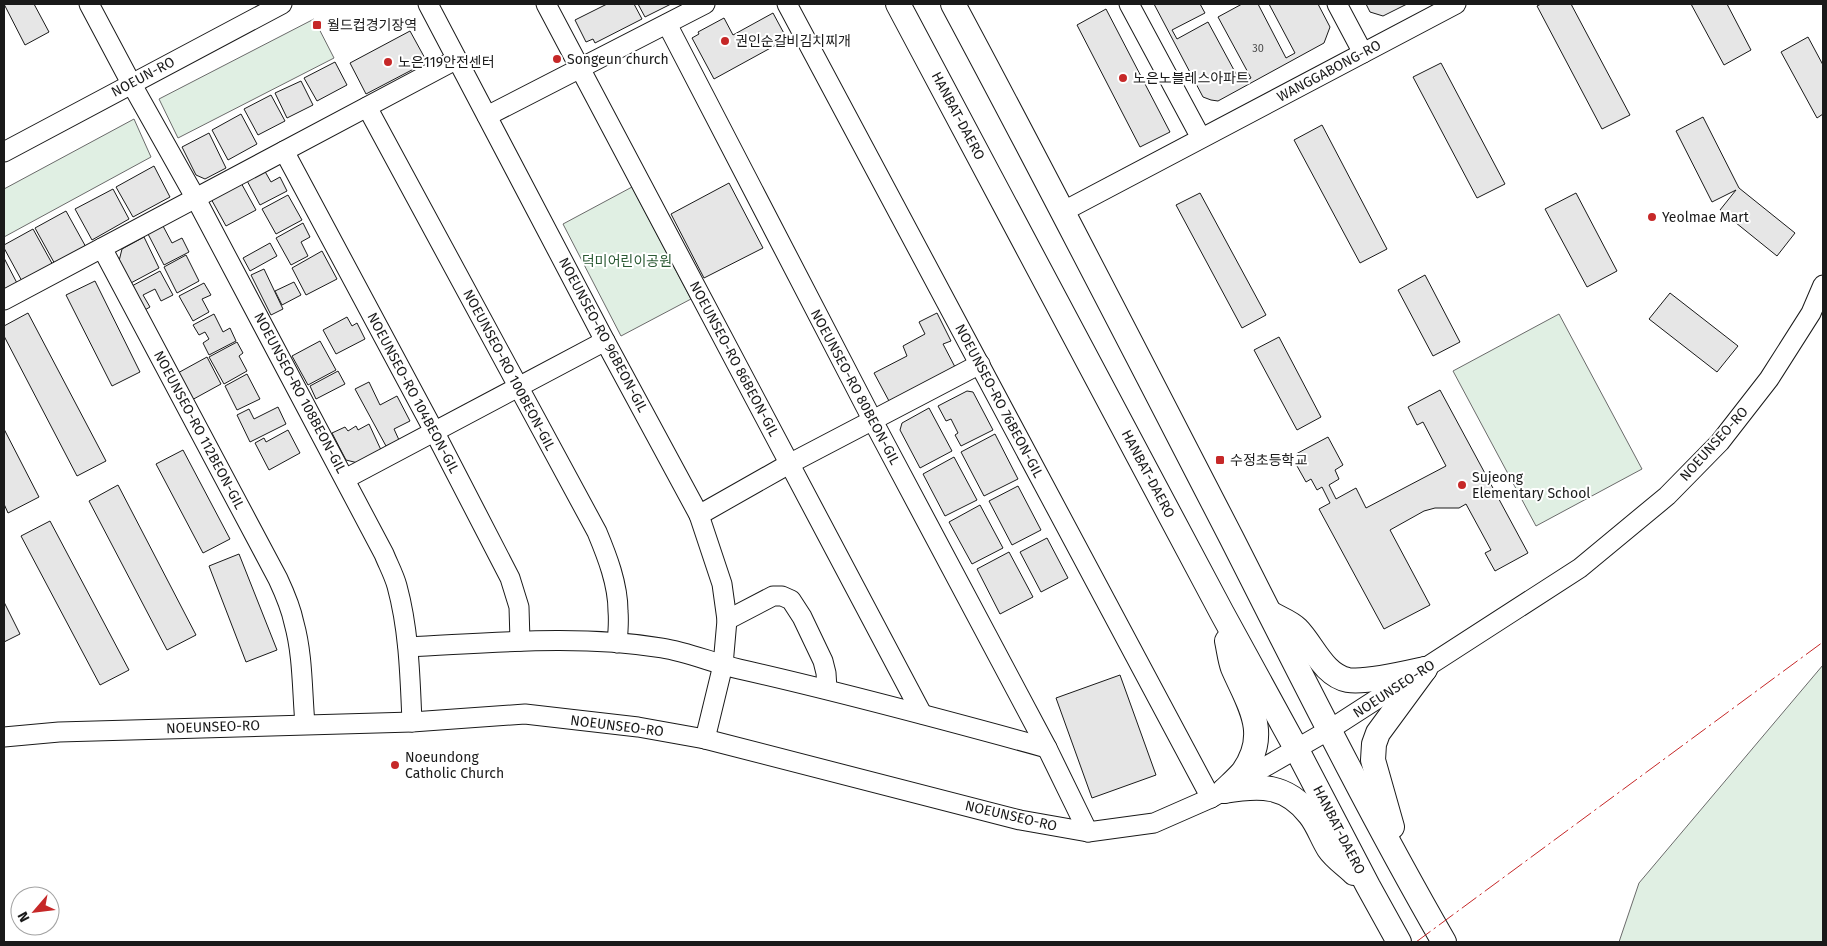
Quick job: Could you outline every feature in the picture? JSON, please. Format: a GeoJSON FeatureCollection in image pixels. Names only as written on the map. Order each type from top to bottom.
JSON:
{"type":"FeatureCollection","features":[{"type":"Feature","properties":{"kind":"main road","name":"HANBAT-DAERO"},"geometry":{"type":"LineString","coordinates":[[898,4],[1399,942]]}},
{"type":"Feature","properties":{"kind":"main road"},"geometry":{"type":"LineString","coordinates":[[953,4],[1064,211],[1329,730],[1403,870],[1444,942]]}},
{"type":"Feature","properties":{"kind":"main road"},"geometry":{"type":"LineString","coordinates":[[1217,795],[1243,771],[1251,756],[1255,746],[1256,720],[1251,703],[1232,666],[1222,613]]}},
{"type":"Feature","properties":{"kind":"main road"},"geometry":{"type":"LineString","coordinates":[[1270,613],[1295,627],[1324,665],[1335,675],[1348,680],[1392,676],[1425,669]]}},
{"type":"Feature","properties":{"kind":"main road"},"geometry":{"type":"LineString","coordinates":[[1403,870],[1373,760],[1374,744],[1378,733],[1425,669]]}},
{"type":"Feature","properties":{"kind":"main road"},"geometry":{"type":"LineString","coordinates":[[1217,795],[1251,786],[1273,789],[1296,800],[1311,816],[1330,850],[1368,886]]}},
{"type":"Feature","properties":{"kind":"street","name":"NOEUN-RO"},"geometry":{"type":"LineString","coordinates":[[4,152],[282,4]]}},
{"type":"Feature","properties":{"kind":"street","name":"NOEUNSEO-RO 96BEON-GIL"},"geometry":{"type":"LineString","coordinates":[[428,4],[605,341],[699,515],[722,584],[727,620],[723,665],[705,739]]}},
{"type":"Feature","properties":{"kind":"street","name":"NOEUNSEO-RO 86BEON-GIL"},"geometry":{"type":"LineString","coordinates":[[546,4],[922,714]]}},
{"type":"Feature","properties":{"kind":"street"},"geometry":{"type":"LineString","coordinates":[[487,116],[706,4]]}},
{"type":"Feature","properties":{"kind":"street","name":"NOEUNSEO-RO 76BEON-GIL"},"geometry":{"type":"LineString","coordinates":[[787,4],[980,364],[1217,795]]}},
{"type":"Feature","properties":{"kind":"street"},"geometry":{"type":"LineString","coordinates":[[1129,4],[1201,138]]}},
{"type":"Feature","properties":{"kind":"street"},"geometry":{"type":"LineString","coordinates":[[1337,4],[1363,53]]}},
{"type":"Feature","properties":{"kind":"street","name":"WANGGABONG-RO"},"geometry":{"type":"LineString","coordinates":[[1064,211],[1456,4]]}},
{"type":"Feature","properties":{"kind":"street","name":"NOEUNSEO-RO 108BEON-GIL"},"geometry":{"type":"LineString","coordinates":[[95,6],[131,83],[195,197],[384,554],[397,585],[408,647],[412,722]]}},
{"type":"Feature","properties":{"kind":"street","name":"NOEUNSEO-RO 80BEON-GIL"},"geometry":{"type":"LineString","coordinates":[[667,24],[873,421],[1047,748],[1088,832]]}},
{"type":"Feature","properties":{"kind":"street"},"geometry":{"type":"LineString","coordinates":[[4,300],[457,59]]}},
{"type":"Feature","properties":{"kind":"street","name":"NOEUNSEO-RO 100BEON-GIL"},"geometry":{"type":"LineString","coordinates":[[367,107],[596,532],[605,552],[613,580],[618,610],[617,643]]}},
{"type":"Feature","properties":{"kind":"street","name":"NOEUNSEO-RO 104BEON-GIL"},"geometry":{"type":"LineString","coordinates":[[284,151],[434,431],[510,578],[519,607],[520,641]]}},
{"type":"Feature","properties":{"kind":"street","name":"NOEUNSEO-RO 112BEON-GIL"},"geometry":{"type":"LineString","coordinates":[[102,248],[290,605],[299,653],[305,724]]}},
{"type":"Feature","properties":{"kind":"street","name":"NOEUNSEO-RO"},"geometry":{"type":"LineString","coordinates":[[4,737],[59,732],[412,722],[525,714],[638,727],[705,739],[1020,820],[1088,832],[1154,823],[1217,795],[1297,750],[1580,568],[1667,496],[1720,442],[1769,379],[1811,313],[1823,285]]}},
{"type":"Feature","properties":{"kind":"street"},"geometry":{"type":"LineString","coordinates":[[345,479],[605,341]]}},
{"type":"Feature","properties":{"kind":"street"},"geometry":{"type":"LineString","coordinates":[[699,515],[789,464],[980,364]]}},
{"type":"Feature","properties":{"kind":"street"},"geometry":{"type":"LineString","coordinates":[[727,620],[773,596],[782,596],[791,600],[802,617],[823,661],[827,689]]}},
{"type":"Feature","properties":{"kind":"street"},"geometry":{"type":"LineString","coordinates":[[408,647],[520,641],[587,641],[663,648],[723,665],[827,689],[1047,748]]}},
{"type":"Feature","properties":{"kind":"green space"},"geometry":{"type":"Polygon","coordinates":[[[314,19],[334,58],[178,138],[159,99],[314,19]]]}},
{"type":"Feature","properties":{"kind":"green space"},"geometry":{"type":"Polygon","coordinates":[[[134,119],[151,157],[4,237],[4,189],[134,119]]]}},
{"type":"Feature","properties":{"kind":"green space","name":"덕미어린이공원"},"geometry":{"type":"Polygon","coordinates":[[[632,187],[691,299],[621,336],[563,224],[632,187]]]}},
{"type":"Feature","properties":{"kind":"green space"},"geometry":{"type":"Polygon","coordinates":[[[1559,314],[1642,469],[1536,526],[1453,371],[1559,314]]]}},
{"type":"Feature","properties":{"kind":"green space"},"geometry":{"type":"Polygon","coordinates":[[[1823,665],[1823,942],[1619,942],[1639,883],[1823,665]]]}},
{"type":"Feature","properties":{"kind":"building"},"geometry":{"type":"Polygon","coordinates":[[[4,4],[34,4],[49,32],[25,45],[4,4]]]}},
{"type":"Feature","properties":{"kind":"building"},"geometry":{"type":"Polygon","coordinates":[[[607,4],[634,4],[642,19],[595,43],[593,39],[586,42],[575,20],[607,4]]]}},
{"type":"Feature","properties":{"kind":"building"},"geometry":{"type":"Polygon","coordinates":[[[638,4],[671,4],[645,17],[638,4]]]}},
{"type":"Feature","properties":{"kind":"building"},"geometry":{"type":"Polygon","coordinates":[[[1154,4],[1200,4],[1205,13],[1172,30],[1177,39],[1208,22],[1241,83],[1251,78],[1218,17],[1242,4],[1258,4],[1286,58],[1295,53],[1269,4],[1318,4],[1330,27],[1324,43],[1218,101],[1203,97],[1154,4]]]}},
{"type":"Feature","properties":{"kind":"building"},"geometry":{"type":"Polygon","coordinates":[[[1366,4],[1407,4],[1383,16],[1370,12],[1366,4]]]}},
{"type":"Feature","properties":{"kind":"building"},"geometry":{"type":"Polygon","coordinates":[[[1541,4],[1571,4],[1630,115],[1602,129],[1537,6],[1541,4]]]}},
{"type":"Feature","properties":{"kind":"building"},"geometry":{"type":"Polygon","coordinates":[[[1691,4],[1727,4],[1751,50],[1724,65],[1691,4]]]}},
{"type":"Feature","properties":{"kind":"building","name":"노은노블레스아파트"},"geometry":{"type":"Polygon","coordinates":[[[1106,9],[1170,132],[1140,147],[1077,25],[1106,9]]]}},
{"type":"Feature","properties":{"kind":"building"},"geometry":{"type":"Polygon","coordinates":[[[773,13],[787,39],[714,79],[692,38],[699,34],[698,32],[724,18],[733,35],[773,13]]]}},
{"type":"Feature","properties":{"kind":"building","name":"노은119안전센터"},"geometry":{"type":"Polygon","coordinates":[[[410,31],[427,62],[366,94],[350,63],[410,31]]]}},
{"type":"Feature","properties":{"kind":"building"},"geometry":{"type":"Polygon","coordinates":[[[1808,37],[1823,65],[1823,114],[1817,118],[1781,52],[1808,37]]]}},
{"type":"Feature","properties":{"kind":"building"},"geometry":{"type":"Polygon","coordinates":[[[335,62],[347,85],[317,101],[304,78],[335,62]]]}},
{"type":"Feature","properties":{"kind":"building"},"geometry":{"type":"Polygon","coordinates":[[[1441,63],[1505,184],[1477,198],[1413,77],[1441,63]]]}},
{"type":"Feature","properties":{"kind":"building"},"geometry":{"type":"Polygon","coordinates":[[[301,81],[313,105],[287,118],[275,93],[301,81]]]}},
{"type":"Feature","properties":{"kind":"building"},"geometry":{"type":"Polygon","coordinates":[[[271,95],[285,121],[258,135],[244,109],[271,95]]]}},
{"type":"Feature","properties":{"kind":"building"},"geometry":{"type":"Polygon","coordinates":[[[241,114],[257,144],[228,160],[212,130],[241,114]]]}},
{"type":"Feature","properties":{"kind":"building"},"geometry":{"type":"Polygon","coordinates":[[[1703,117],[1739,188],[1795,233],[1777,256],[1720,210],[1736,190],[1712,202],[1676,131],[1703,117]]]}},
{"type":"Feature","properties":{"kind":"building"},"geometry":{"type":"Polygon","coordinates":[[[1322,125],[1387,249],[1360,263],[1294,140],[1322,125]]]}},
{"type":"Feature","properties":{"kind":"building"},"geometry":{"type":"Polygon","coordinates":[[[209,133],[226,168],[205,179],[196,175],[182,147],[209,133]]]}},
{"type":"Feature","properties":{"kind":"building"},"geometry":{"type":"Polygon","coordinates":[[[154,166],[170,197],[133,217],[116,187],[154,166]]]}},
{"type":"Feature","properties":{"kind":"building"},"geometry":{"type":"Polygon","coordinates":[[[263,168],[271,182],[280,177],[287,191],[260,205],[245,177],[263,168]]]}},
{"type":"Feature","properties":{"kind":"building"},"geometry":{"type":"Polygon","coordinates":[[[240,181],[256,210],[226,226],[210,197],[240,181]]]}},
{"type":"Feature","properties":{"kind":"building"},"geometry":{"type":"Polygon","coordinates":[[[729,183],[763,248],[704,278],[671,214],[729,183]]]}},
{"type":"Feature","properties":{"kind":"building"},"geometry":{"type":"Polygon","coordinates":[[[113,189],[129,219],[92,240],[75,209],[113,189]]]}},
{"type":"Feature","properties":{"kind":"building"},"geometry":{"type":"Polygon","coordinates":[[[1200,193],[1266,315],[1242,328],[1176,205],[1200,193]]]}},
{"type":"Feature","properties":{"kind":"building"},"geometry":{"type":"Polygon","coordinates":[[[1576,193],[1617,271],[1587,287],[1545,209],[1576,193]]]}},
{"type":"Feature","properties":{"kind":"building"},"geometry":{"type":"Polygon","coordinates":[[[288,195],[302,220],[276,234],[262,209],[288,195]]]}},
{"type":"Feature","properties":{"kind":"building"},"geometry":{"type":"Polygon","coordinates":[[[66,211],[87,249],[56,266],[35,228],[66,211]]]}},
{"type":"Feature","properties":{"kind":"building"},"geometry":{"type":"Polygon","coordinates":[[[303,223],[310,237],[301,242],[308,256],[291,265],[276,238],[303,223]]]}},
{"type":"Feature","properties":{"kind":"building"},"geometry":{"type":"Polygon","coordinates":[[[163,226],[172,243],[182,238],[189,252],[164,265],[148,234],[163,226]]]}},
{"type":"Feature","properties":{"kind":"building"},"geometry":{"type":"Polygon","coordinates":[[[33,229],[54,267],[23,283],[4,245],[33,229]]]}},
{"type":"Feature","properties":{"kind":"building"},"geometry":{"type":"Polygon","coordinates":[[[144,237],[159,268],[129,284],[118,265],[122,249],[144,237]]]}},
{"type":"Feature","properties":{"kind":"building"},"geometry":{"type":"Polygon","coordinates":[[[270,243],[277,256],[250,271],[243,258],[270,243]]]}},
{"type":"Feature","properties":{"kind":"building"},"geometry":{"type":"Polygon","coordinates":[[[322,251],[337,279],[306,295],[292,268],[322,251]]]}},
{"type":"Feature","properties":{"kind":"building"},"geometry":{"type":"Polygon","coordinates":[[[186,255],[199,281],[177,293],[164,267],[186,255]]]}},
{"type":"Feature","properties":{"kind":"building"},"geometry":{"type":"Polygon","coordinates":[[[4,258],[18,285],[4,293],[4,258]]]}},
{"type":"Feature","properties":{"kind":"building"},"geometry":{"type":"Polygon","coordinates":[[[264,269],[283,309],[271,315],[251,275],[264,269]]]}},
{"type":"Feature","properties":{"kind":"building"},"geometry":{"type":"Polygon","coordinates":[[[160,271],[173,295],[161,301],[155,289],[143,295],[150,307],[143,311],[130,287],[160,271]]]}},
{"type":"Feature","properties":{"kind":"building"},"geometry":{"type":"Polygon","coordinates":[[[1425,275],[1460,342],[1433,356],[1398,290],[1425,275]]]}},
{"type":"Feature","properties":{"kind":"building"},"geometry":{"type":"Polygon","coordinates":[[[95,281],[140,372],[112,386],[66,295],[95,281]]]}},
{"type":"Feature","properties":{"kind":"building"},"geometry":{"type":"Polygon","coordinates":[[[294,282],[301,295],[282,305],[275,291],[294,282]]]}},
{"type":"Feature","properties":{"kind":"building"},"geometry":{"type":"Polygon","coordinates":[[[204,283],[211,295],[202,299],[209,312],[193,321],[179,296],[204,283]]]}},
{"type":"Feature","properties":{"kind":"building"},"geometry":{"type":"Polygon","coordinates":[[[1670,293],[1738,346],[1717,372],[1649,319],[1670,293]]]}},
{"type":"Feature","properties":{"kind":"building"},"geometry":{"type":"Polygon","coordinates":[[[28,313],[106,461],[77,476],[4,336],[4,326],[28,313]]]}},
{"type":"Feature","properties":{"kind":"building"},"geometry":{"type":"Polygon","coordinates":[[[937,313],[951,341],[943,344],[955,367],[889,401],[874,373],[907,356],[903,346],[925,334],[919,322],[937,313]]]}},
{"type":"Feature","properties":{"kind":"building"},"geometry":{"type":"Polygon","coordinates":[[[214,314],[223,332],[230,328],[236,341],[209,355],[203,343],[209,339],[205,332],[199,335],[193,325],[214,314]]]}},
{"type":"Feature","properties":{"kind":"building"},"geometry":{"type":"Polygon","coordinates":[[[347,317],[352,326],[357,323],[365,339],[336,354],[323,330],[347,317]]]}},
{"type":"Feature","properties":{"kind":"building"},"geometry":{"type":"Polygon","coordinates":[[[1279,337],[1321,417],[1297,430],[1254,350],[1279,337]]]}},
{"type":"Feature","properties":{"kind":"building"},"geometry":{"type":"Polygon","coordinates":[[[320,341],[336,370],[308,385],[292,356],[320,341]]]}},
{"type":"Feature","properties":{"kind":"building"},"geometry":{"type":"Polygon","coordinates":[[[237,342],[243,353],[239,356],[247,371],[224,384],[209,357],[237,342]]]}},
{"type":"Feature","properties":{"kind":"building"},"geometry":{"type":"Polygon","coordinates":[[[207,357],[221,384],[190,401],[176,374],[207,357]]]}},
{"type":"Feature","properties":{"kind":"building"},"geometry":{"type":"Polygon","coordinates":[[[338,371],[345,384],[316,399],[310,386],[338,371]]]}},
{"type":"Feature","properties":{"kind":"building"},"geometry":{"type":"Polygon","coordinates":[[[247,374],[260,399],[237,410],[225,386],[247,374]]]}},
{"type":"Feature","properties":{"kind":"building"},"geometry":{"type":"Polygon","coordinates":[[[369,382],[380,405],[397,396],[410,421],[394,429],[399,440],[386,446],[355,389],[369,382]]]}},
{"type":"Feature","properties":{"kind":"building"},"geometry":{"type":"Polygon","coordinates":[[[1440,390],[1528,553],[1495,571],[1485,553],[1491,550],[1466,504],[1459,508],[1435,508],[1424,511],[1390,530],[1430,605],[1384,629],[1319,509],[1330,503],[1322,487],[1317,490],[1311,479],[1306,482],[1297,466],[1302,464],[1296,454],[1328,437],[1343,465],[1335,470],[1339,479],[1329,485],[1336,499],[1356,488],[1366,508],[1446,466],[1423,422],[1417,425],[1408,407],[1440,390]]]}},
{"type":"Feature","properties":{"kind":"building"},"geometry":{"type":"Polygon","coordinates":[[[967,391],[973,392],[993,430],[961,446],[955,435],[958,433],[951,419],[946,421],[938,406],[967,391]]]}},
{"type":"Feature","properties":{"kind":"building"},"geometry":{"type":"Polygon","coordinates":[[[278,407],[286,424],[250,442],[237,415],[249,409],[254,419],[278,407]]]}},
{"type":"Feature","properties":{"kind":"building"},"geometry":{"type":"Polygon","coordinates":[[[929,408],[952,451],[920,468],[900,430],[902,423],[929,408]]]}},
{"type":"Feature","properties":{"kind":"building"},"geometry":{"type":"Polygon","coordinates":[[[369,424],[381,450],[358,463],[346,460],[332,433],[345,427],[348,431],[356,426],[358,430],[369,424]]]}},
{"type":"Feature","properties":{"kind":"building"},"geometry":{"type":"Polygon","coordinates":[[[4,429],[39,497],[8,513],[4,504],[4,429]]]}},
{"type":"Feature","properties":{"kind":"building"},"geometry":{"type":"Polygon","coordinates":[[[288,430],[300,453],[269,470],[255,443],[264,438],[266,442],[288,430]]]}},
{"type":"Feature","properties":{"kind":"building"},"geometry":{"type":"Polygon","coordinates":[[[995,434],[1018,479],[984,496],[961,452],[995,434]]]}},
{"type":"Feature","properties":{"kind":"building"},"geometry":{"type":"Polygon","coordinates":[[[183,450],[230,539],[203,553],[156,464],[183,450]]]}},
{"type":"Feature","properties":{"kind":"building"},"geometry":{"type":"Polygon","coordinates":[[[954,457],[977,500],[945,516],[923,474],[954,457]]]}},
{"type":"Feature","properties":{"kind":"building"},"geometry":{"type":"Polygon","coordinates":[[[118,485],[196,635],[167,650],[89,501],[118,485]]]}},
{"type":"Feature","properties":{"kind":"building"},"geometry":{"type":"Polygon","coordinates":[[[1018,486],[1041,530],[1012,545],[989,501],[1018,486]]]}},
{"type":"Feature","properties":{"kind":"building"},"geometry":{"type":"Polygon","coordinates":[[[980,505],[1003,548],[972,564],[949,522],[980,505]]]}},
{"type":"Feature","properties":{"kind":"building"},"geometry":{"type":"Polygon","coordinates":[[[50,521],[129,670],[100,685],[21,536],[50,521]]]}},
{"type":"Feature","properties":{"kind":"building"},"geometry":{"type":"Polygon","coordinates":[[[1047,538],[1068,578],[1041,592],[1020,552],[1047,538]]]}},
{"type":"Feature","properties":{"kind":"building"},"geometry":{"type":"Polygon","coordinates":[[[1009,552],[1033,597],[1000,614],[977,569],[1009,552]]]}},
{"type":"Feature","properties":{"kind":"building"},"geometry":{"type":"Polygon","coordinates":[[[239,554],[277,650],[246,662],[209,566],[239,554]]]}},
{"type":"Feature","properties":{"kind":"building"},"geometry":{"type":"Polygon","coordinates":[[[4,602],[20,634],[4,642],[4,602]]]}},
{"type":"Feature","properties":{"kind":"building"},"geometry":{"type":"Polygon","coordinates":[[[1120,675],[1156,775],[1092,798],[1056,698],[1120,675]]]}},
{"type":"Feature","properties":{"kind":"power"},"geometry":{"type":"LineString","coordinates":[[1416,942],[1823,642]]}},
{"type":"Feature","properties":{"kind":"place","name":"월드컵경기장역"},"geometry":{"type":"Point","coordinates":[317,25]}},
{"type":"Feature","properties":{"kind":"place","name":"권인순갈비김치찌개"},"geometry":{"type":"Point","coordinates":[725,41]}},
{"type":"Feature","properties":{"kind":"place","name":"Songeun church"},"geometry":{"type":"Point","coordinates":[557,59]}},
{"type":"Feature","properties":{"kind":"place","name":"노은119안전센터"},"geometry":{"type":"Point","coordinates":[388,62]}},
{"type":"Feature","properties":{"kind":"place","name":"노은노블레스아파트"},"geometry":{"type":"Point","coordinates":[1123,78]}},
{"type":"Feature","properties":{"kind":"place","name":"Yeolmae Mart"},"geometry":{"type":"Point","coordinates":[1652,217]}},
{"type":"Feature","properties":{"kind":"place","name":"수정초등학교"},"geometry":{"type":"Point","coordinates":[1220,460]}},
{"type":"Feature","properties":{"kind":"place","name":"Sujeong Elementary School"},"geometry":{"type":"Point","coordinates":[1462,485]}},
{"type":"Feature","properties":{"kind":"place","name":"Noeundong Catholic Church"},"geometry":{"type":"Point","coordinates":[395,765]}}]}
